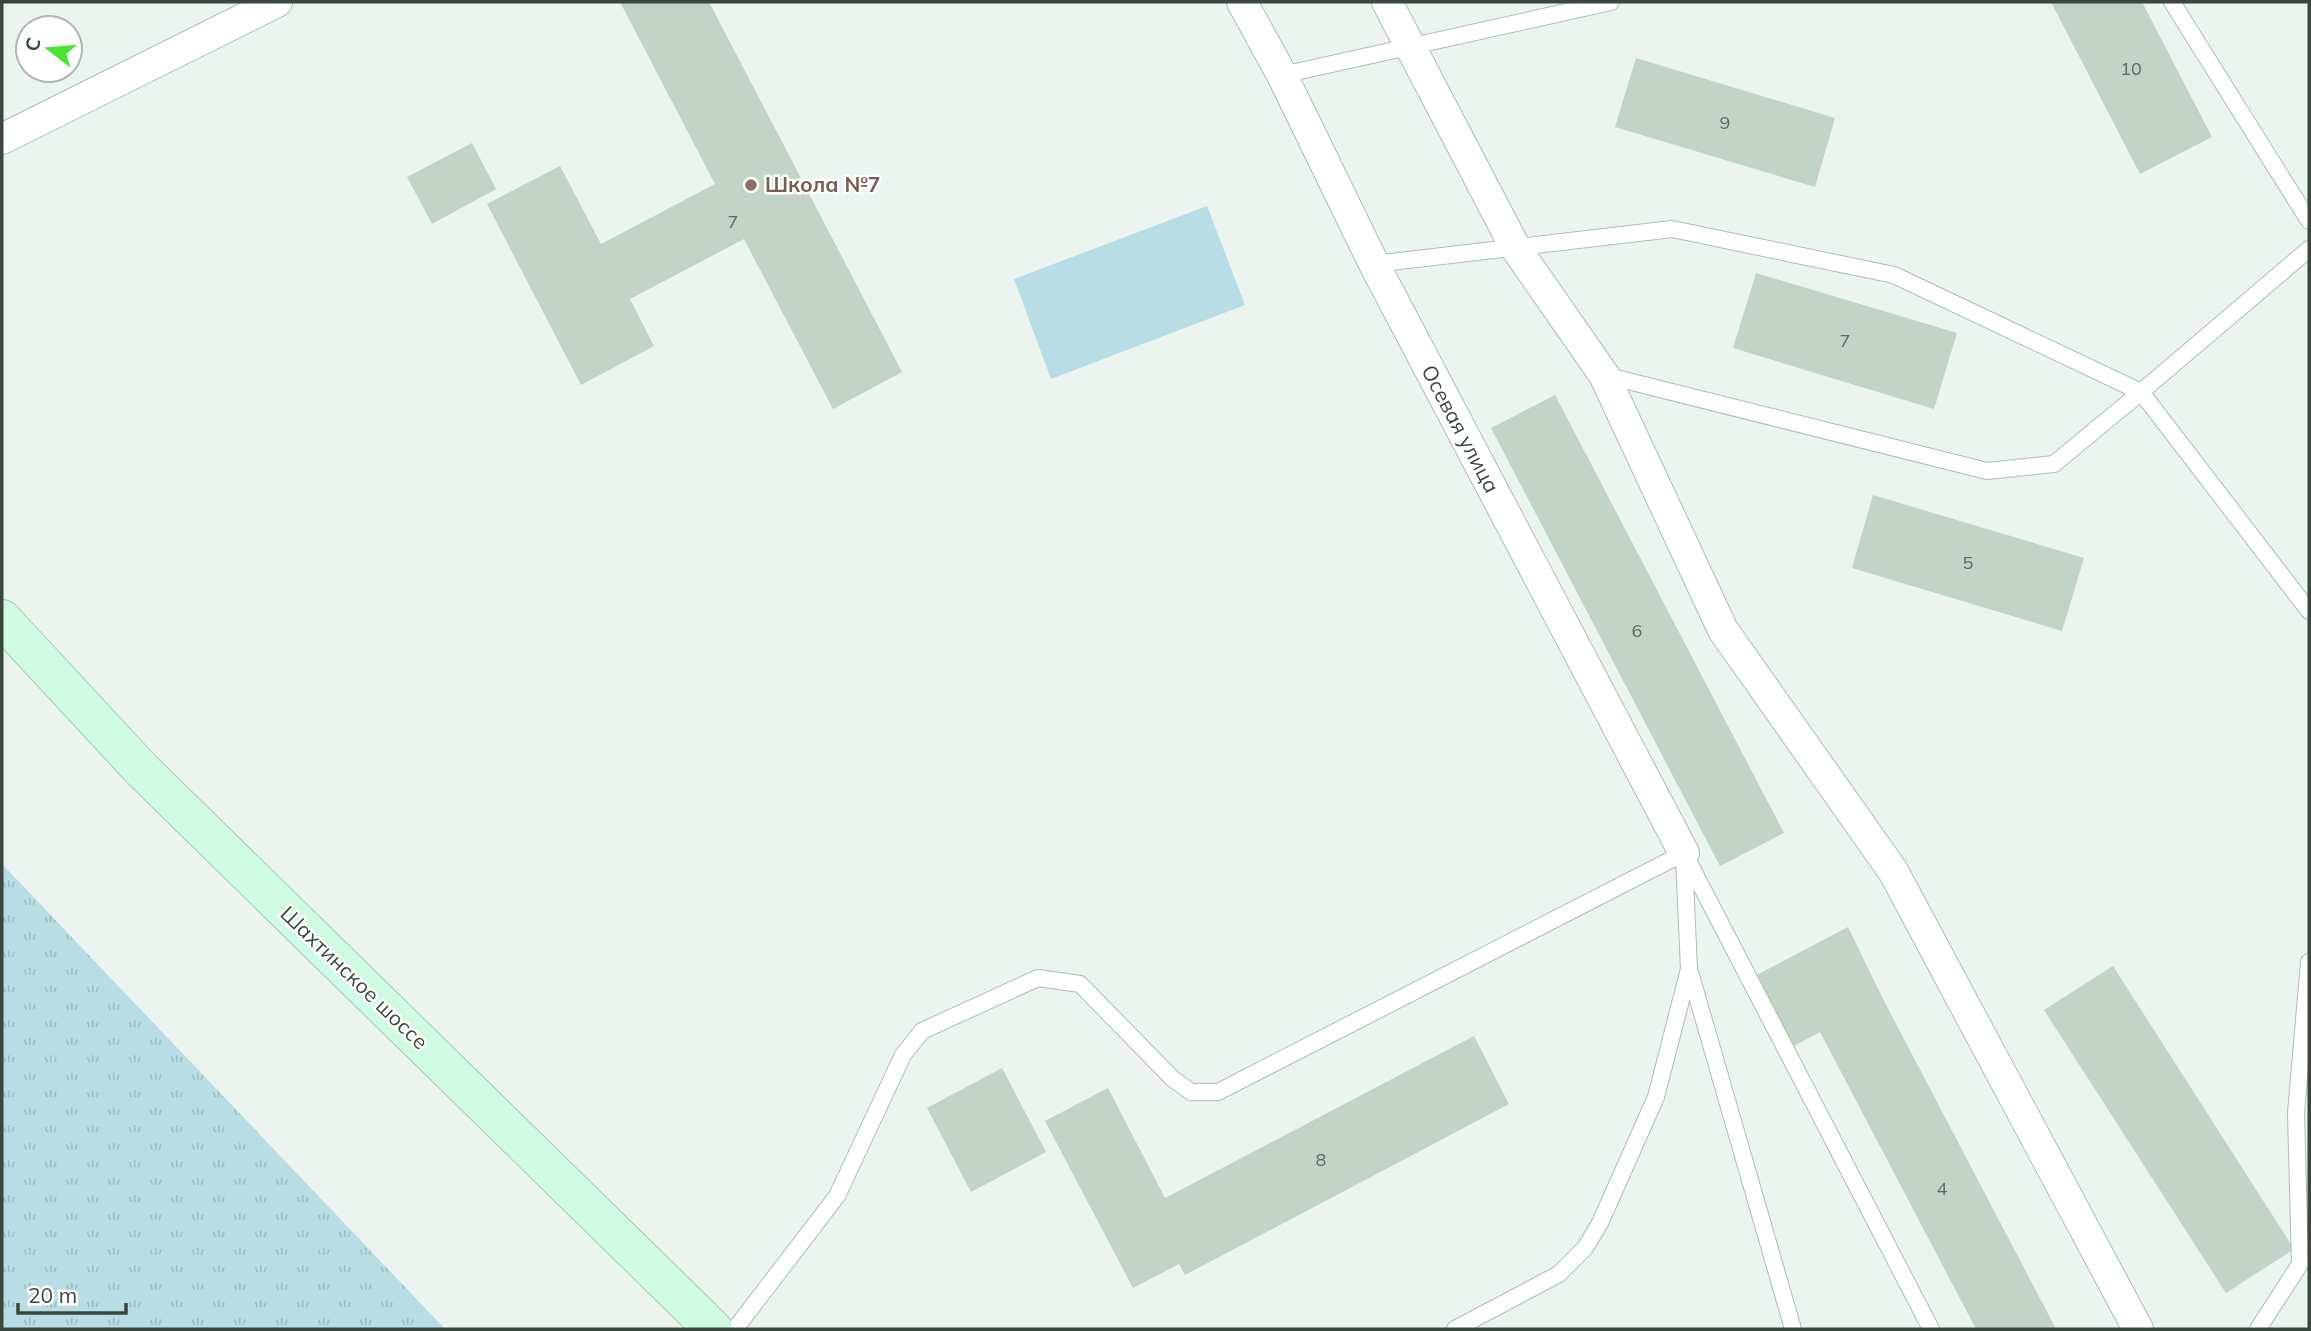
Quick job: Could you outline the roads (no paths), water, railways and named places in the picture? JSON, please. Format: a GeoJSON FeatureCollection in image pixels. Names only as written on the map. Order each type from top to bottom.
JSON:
{"type":"FeatureCollection","features":[{"type":"Feature","properties":{"kind":"main road","name":"Шахтинское шоссе"},"geometry":{"type":"LineString","coordinates":[[2,619],[142,770],[713,1329]]}},
{"type":"Feature","properties":{"kind":"street"},"geometry":{"type":"LineString","coordinates":[[2,139],[277,2]]}},
{"type":"Feature","properties":{"kind":"street","name":"Осевая улица"},"geometry":{"type":"LineString","coordinates":[[1242,2],[1282,75],[1374,264],[1684,853]]}},
{"type":"Feature","properties":{"kind":"street"},"geometry":{"type":"LineString","coordinates":[[1387,2],[1515,247],[1604,374],[1723,630],[1894,871],[2138,1329]]}},
{"type":"Feature","properties":{"kind":"lane"},"geometry":{"type":"LineString","coordinates":[[1282,75],[1611,2]]}},
{"type":"Feature","properties":{"kind":"lane"},"geometry":{"type":"LineString","coordinates":[[2172,2],[2309,221]]}},
{"type":"Feature","properties":{"kind":"lane"},"geometry":{"type":"LineString","coordinates":[[1374,264],[1672,229],[1894,275],[2141,392],[2309,611]]}},
{"type":"Feature","properties":{"kind":"lane"},"geometry":{"type":"LineString","coordinates":[[1604,374],[1987,471],[2054,464],[2309,249]]}},
{"type":"Feature","properties":{"kind":"lane"},"geometry":{"type":"LineString","coordinates":[[1684,853],[1689,970],[1793,1329]]}},
{"type":"Feature","properties":{"kind":"lane"},"geometry":{"type":"LineString","coordinates":[[735,1329],[837,1196],[903,1055],[922,1031],[1038,978],[1059,979],[1080,984],[1173,1079],[1191,1092],[1218,1092],[1684,853]]}},
{"type":"Feature","properties":{"kind":"lane"},"geometry":{"type":"LineString","coordinates":[[1684,853],[1931,1329]]}},
{"type":"Feature","properties":{"kind":"lane"},"geometry":{"type":"LineString","coordinates":[[2259,1329],[2301,1264],[2297,1113],[2309,962]]}},
{"type":"Feature","properties":{"kind":"lane"},"geometry":{"type":"LineString","coordinates":[[1455,1329],[1559,1274],[1585,1248],[1600,1223],[1656,1097],[1689,970]]}},
{"type":"Feature","properties":{"kind":"place","name":"Школа №7"},"geometry":{"type":"Point","coordinates":[751,185]}}]}
